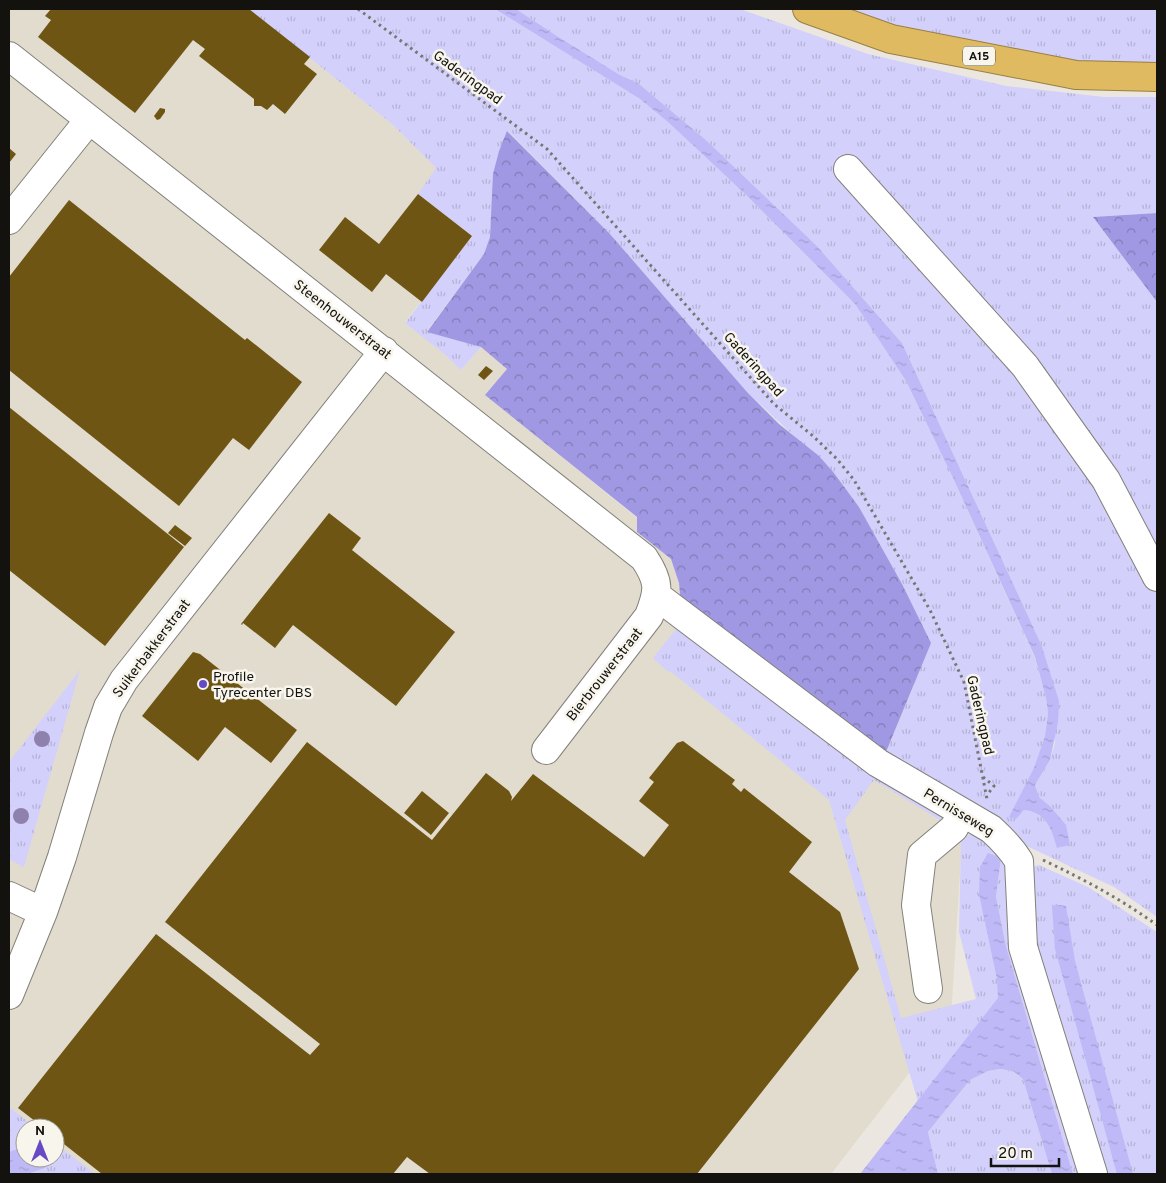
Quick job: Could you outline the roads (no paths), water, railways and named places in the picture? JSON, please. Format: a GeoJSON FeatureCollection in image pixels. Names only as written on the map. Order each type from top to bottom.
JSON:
{"type":"FeatureCollection","features":[{"type":"Feature","properties":{"kind":"highway","name":"A15"},"geometry":{"type":"LineString","coordinates":[[807,9],[891,39],[1076,75],[1157,77]]}},
{"type":"Feature","properties":{"kind":"street","name":"Steenhouwerstraat"},"geometry":{"type":"LineString","coordinates":[[9,56],[644,558],[654,573],[657,596]]}},
{"type":"Feature","properties":{"kind":"street"},"geometry":{"type":"LineString","coordinates":[[9,220],[89,120]]}},
{"type":"Feature","properties":{"kind":"street"},"geometry":{"type":"LineString","coordinates":[[848,169],[1025,366],[1106,480],[1157,577]]}},
{"type":"Feature","properties":{"kind":"street","name":"Suikerbakkerstraat"},"geometry":{"type":"LineString","coordinates":[[9,994],[43,912],[62,857],[108,706],[124,680],[384,351]]}},
{"type":"Feature","properties":{"kind":"street","name":"Bierbrouwerstraat"},"geometry":{"type":"LineString","coordinates":[[546,750],[649,616],[657,596]]}},
{"type":"Feature","properties":{"kind":"street","name":"Pernisseweg"},"geometry":{"type":"LineString","coordinates":[[657,596],[878,763],[991,829],[1006,842],[1019,861],[1024,947],[1093,1174]]}},
{"type":"Feature","properties":{"kind":"street"},"geometry":{"type":"LineString","coordinates":[[928,989],[916,904],[922,855],[954,828],[962,813]]}},
{"type":"Feature","properties":{"kind":"street"},"geometry":{"type":"LineString","coordinates":[[9,896],[43,912]]}},
{"type":"Feature","properties":{"kind":"water"},"geometry":{"type":"Polygon","coordinates":[[[495,9],[516,9],[620,75],[638,83],[707,141],[817,246],[902,343],[1041,644],[1059,701],[1058,722],[1050,760],[1035,785],[1039,797],[1050,806],[1066,825],[1070,845],[1057,848],[1047,823],[1032,811],[1024,810],[1016,819],[1009,817],[1034,768],[1045,736],[1048,713],[1035,657],[953,478],[906,381],[855,304],[744,193],[669,123],[640,99],[495,9]]]}},
{"type":"Feature","properties":{"kind":"water"},"geometry":{"type":"Polygon","coordinates":[[[988,853],[1001,858],[996,897],[1006,946],[1073,1174],[1052,1174],[1023,1079],[1013,1071],[1000,1069],[988,1071],[970,1080],[928,1132],[938,1174],[860,1174],[998,998],[997,979],[979,894],[980,867],[988,853]]]}},
{"type":"Feature","properties":{"kind":"water"},"geometry":{"type":"Polygon","coordinates":[[[1052,906],[1066,906],[1075,961],[1133,1174],[1117,1174],[1055,949],[1052,906]]]}},
{"type":"Feature","properties":{"kind":"water"},"geometry":{"type":"Polygon","coordinates":[[[15,1150],[15,1168],[45,1168],[27,1174],[9,1174],[9,1152],[15,1150]]]}},
{"type":"Feature","properties":{"kind":"place","name":"Profile Tyrecenter DBS"},"geometry":{"type":"Point","coordinates":[203,684]}}]}
